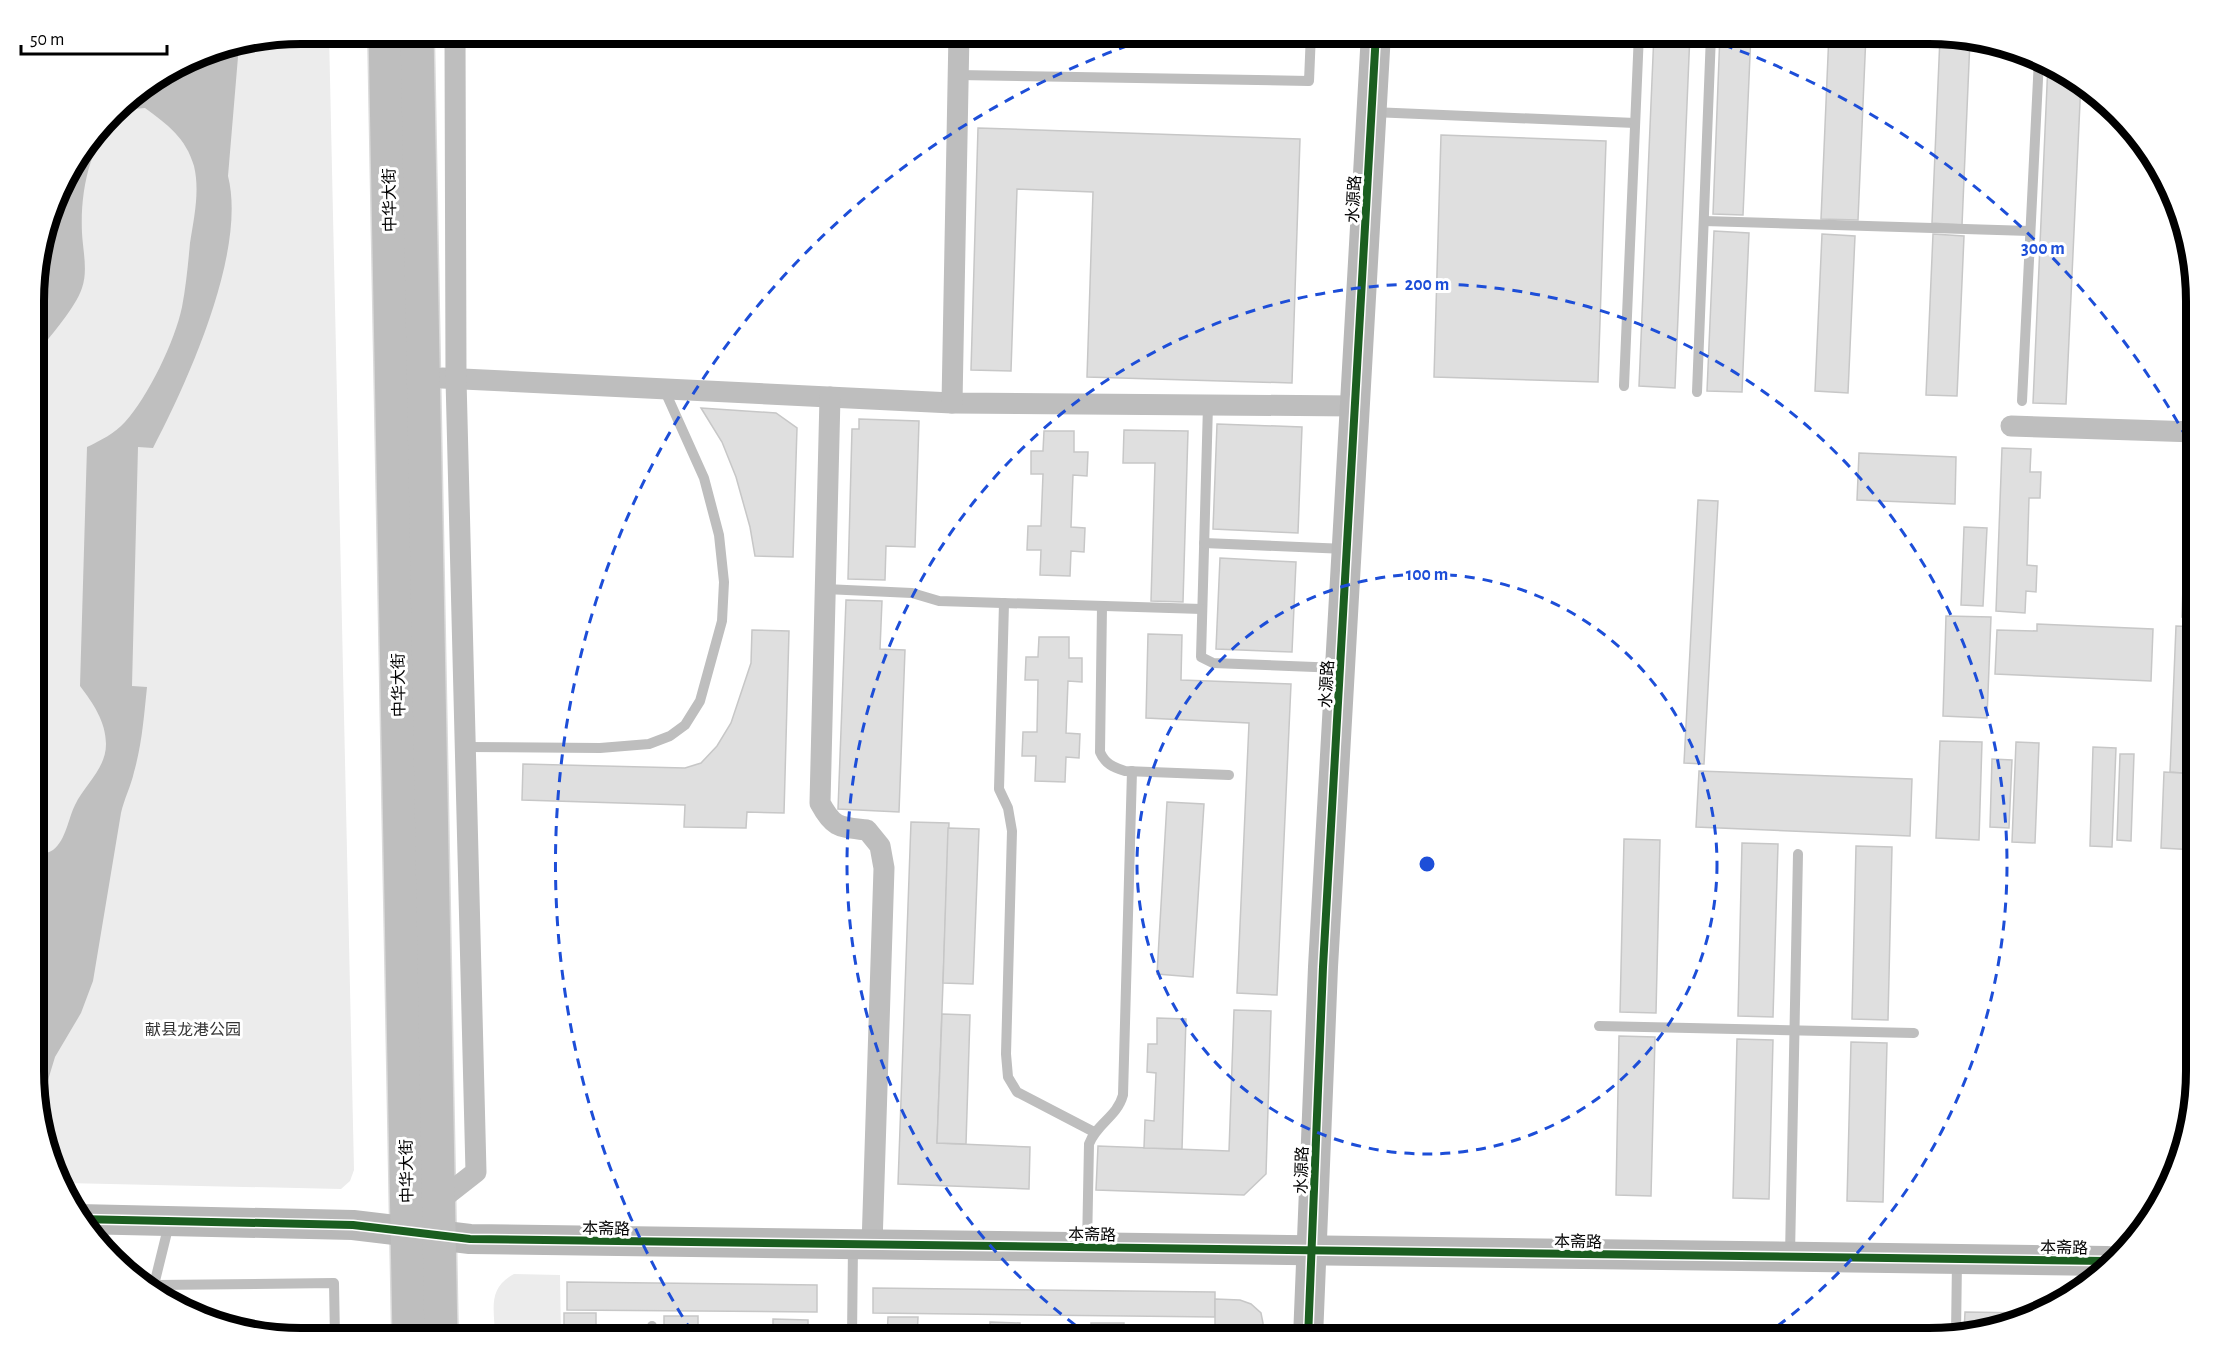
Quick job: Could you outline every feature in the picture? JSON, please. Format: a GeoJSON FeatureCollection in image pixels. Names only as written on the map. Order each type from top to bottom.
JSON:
{"type":"FeatureCollection","features":[{"type":"Feature","properties":{"kind":"main road","name":"中华大街"},"geometry":{"type":"LineString","coordinates":[[385,44],[409,1328]]}},
{"type":"Feature","properties":{"kind":"main road","name":"中华大街"},"geometry":{"type":"LineString","coordinates":[[417,44],[441,1328]]}},
{"type":"Feature","properties":{"kind":"street"},"geometry":{"type":"LineString","coordinates":[[439,1201],[476,1172],[456,379],[454,44]]}},
{"type":"Feature","properties":{"kind":"street"},"geometry":{"type":"LineString","coordinates":[[952,403],[959,44]]}},
{"type":"Feature","properties":{"kind":"street","name":"水源路"},"geometry":{"type":"LineString","coordinates":[[1308,1328],[1323,967],[1375,44]]}},
{"type":"Feature","properties":{"kind":"street"},"geometry":{"type":"LineString","coordinates":[[424,376],[952,403],[1355,406]]}},
{"type":"Feature","properties":{"kind":"street"},"geometry":{"type":"LineString","coordinates":[[830,397],[820,803],[829,820],[842,827],[867,830],[880,846],[884,868],[862,1245]]}},
{"type":"Feature","properties":{"kind":"street"},"geometry":{"type":"LineString","coordinates":[[2011,426],[2186,432]]}},
{"type":"Feature","properties":{"kind":"street","name":"本斋路"},"geometry":{"type":"LineString","coordinates":[[91,1219],[353,1225],[470,1239],[2101,1262]]}},
{"type":"Feature","properties":{"kind":"lane"},"geometry":{"type":"LineString","coordinates":[[958,75],[1309,81],[1311,44]]}},
{"type":"Feature","properties":{"kind":"lane"},"geometry":{"type":"LineString","coordinates":[[1624,386],[1639,44]]}},
{"type":"Feature","properties":{"kind":"lane"},"geometry":{"type":"LineString","coordinates":[[1697,392],[1711,44]]}},
{"type":"Feature","properties":{"kind":"lane"},"geometry":{"type":"LineString","coordinates":[[2022,401],[2039,68]]}},
{"type":"Feature","properties":{"kind":"lane"},"geometry":{"type":"LineString","coordinates":[[1371,112],[1635,123]]}},
{"type":"Feature","properties":{"kind":"lane"},"geometry":{"type":"LineString","coordinates":[[1704,221],[2030,231]]}},
{"type":"Feature","properties":{"kind":"lane"},"geometry":{"type":"LineString","coordinates":[[466,747],[600,748],[649,744],[670,736],[685,725],[700,701],[722,621],[724,582],[719,535],[704,478],[664,388]]}},
{"type":"Feature","properties":{"kind":"lane"},"geometry":{"type":"LineString","coordinates":[[1209,405],[1201,657],[1213,663],[1340,668]]}},
{"type":"Feature","properties":{"kind":"lane"},"geometry":{"type":"LineString","coordinates":[[1204,543],[1347,549]]}},
{"type":"Feature","properties":{"kind":"lane"},"geometry":{"type":"LineString","coordinates":[[825,589],[912,593],[939,601],[1202,609]]}},
{"type":"Feature","properties":{"kind":"lane"},"geometry":{"type":"LineString","coordinates":[[1004,603],[999,789],[1008,808],[1012,831],[1006,1054],[1008,1077],[1017,1092],[1094,1132]]}},
{"type":"Feature","properties":{"kind":"lane"},"geometry":{"type":"LineString","coordinates":[[1102,606],[1100,752],[1103,758],[1112,767],[1132,771],[1229,775]]}},
{"type":"Feature","properties":{"kind":"lane"},"geometry":{"type":"LineString","coordinates":[[1087,1248],[1087,1154],[1094,1132],[1120,1108],[1124,1095],[1132,771]]}},
{"type":"Feature","properties":{"kind":"lane"},"geometry":{"type":"LineString","coordinates":[[1790,1257],[1798,854]]}},
{"type":"Feature","properties":{"kind":"lane"},"geometry":{"type":"LineString","coordinates":[[1599,1026],[1914,1033]]}},
{"type":"Feature","properties":{"kind":"lane"},"geometry":{"type":"LineString","coordinates":[[156,1282],[170,1221]]}},
{"type":"Feature","properties":{"kind":"lane"},"geometry":{"type":"LineString","coordinates":[[853,1328],[862,1245]]}},
{"type":"Feature","properties":{"kind":"lane"},"geometry":{"type":"LineString","coordinates":[[1956,1326],[1957,1259]]}},
{"type":"Feature","properties":{"kind":"lane"},"geometry":{"type":"LineString","coordinates":[[165,1289],[334,1283],[335,1328]]}},
{"type":"Feature","properties":{"kind":"green space","name":"献县龙港公园"},"geometry":{"type":"Polygon","coordinates":[[[284,44],[329,44],[354,1170],[350,1181],[341,1189],[70,1183],[52,1137],[44,1087],[44,284],[48,250],[63,202],[78,172],[107,131],[131,107],[172,78],[202,63],[250,48],[284,44]]]}},
{"type":"Feature","properties":{"kind":"green space"},"geometry":{"type":"Polygon","coordinates":[[[514,1274],[560,1275],[561,1328],[495,1328],[494,1302],[499,1287],[514,1274]]]}},
{"type":"Feature","properties":{"kind":"shaded area"},"geometry":{"type":"Polygon","coordinates":[[[239,51],[228,176],[232,206],[229,241],[222,277],[197,352],[167,420],[153,448],[138,447],[132,686],[147,687],[139,751],[121,813],[93,981],[81,1013],[55,1057],[45,1091],[44,854],[51,851],[61,841],[79,797],[103,761],[106,744],[101,720],[80,686],[87,447],[117,430],[125,422],[143,398],[160,368],[182,307],[196,204],[196,175],[186,147],[175,132],[145,108],[129,109],[158,87],[187,70],[239,51]]]}},
{"type":"Feature","properties":{"kind":"shaded area"},"geometry":{"type":"Polygon","coordinates":[[[101,138],[89,167],[83,200],[84,281],[79,296],[44,345],[44,284],[52,234],[70,187],[101,138]]]}},
{"type":"Feature","properties":{"kind":"building"},"geometry":{"type":"Polygon","coordinates":[[[1654,44],[1690,44],[1675,388],[1639,386],[1654,44]]]}},
{"type":"Feature","properties":{"kind":"building"},"geometry":{"type":"Polygon","coordinates":[[[1720,44],[1751,44],[1743,215],[1713,214],[1720,44]]]}},
{"type":"Feature","properties":{"kind":"building"},"geometry":{"type":"Polygon","coordinates":[[[1829,44],[1866,44],[1858,220],[1821,219],[1829,44]]]}},
{"type":"Feature","properties":{"kind":"building"},"geometry":{"type":"Polygon","coordinates":[[[1940,44],[1970,47],[1962,225],[1932,223],[1940,44]]]}},
{"type":"Feature","properties":{"kind":"building"},"geometry":{"type":"Polygon","coordinates":[[[2048,72],[2080,93],[2066,404],[2033,403],[2048,72]]]}},
{"type":"Feature","properties":{"kind":"building"},"geometry":{"type":"Polygon","coordinates":[[[978,128],[1300,139],[1292,383],[1087,377],[1093,192],[1017,189],[1011,371],[971,370],[978,128]]]}},
{"type":"Feature","properties":{"kind":"building"},"geometry":{"type":"Polygon","coordinates":[[[1441,135],[1606,141],[1598,382],[1434,377],[1441,135]]]}},
{"type":"Feature","properties":{"kind":"building"},"geometry":{"type":"Polygon","coordinates":[[[1714,231],[1749,233],[1742,392],[1707,391],[1714,231]]]}},
{"type":"Feature","properties":{"kind":"building"},"geometry":{"type":"Polygon","coordinates":[[[1822,234],[1855,236],[1848,393],[1815,391],[1822,234]]]}},
{"type":"Feature","properties":{"kind":"building"},"geometry":{"type":"Polygon","coordinates":[[[1933,234],[1964,236],[1957,396],[1926,395],[1933,234]]]}},
{"type":"Feature","properties":{"kind":"building"},"geometry":{"type":"Polygon","coordinates":[[[701,408],[776,413],[797,428],[793,557],[755,556],[750,527],[736,477],[722,442],[701,408]]]}},
{"type":"Feature","properties":{"kind":"building"},"geometry":{"type":"Polygon","coordinates":[[[859,419],[919,421],[915,547],[886,546],[885,580],[848,579],[852,429],[859,429],[859,419]]]}},
{"type":"Feature","properties":{"kind":"building"},"geometry":{"type":"Polygon","coordinates":[[[1217,424],[1302,427],[1298,533],[1213,529],[1217,424]]]}},
{"type":"Feature","properties":{"kind":"building"},"geometry":{"type":"Polygon","coordinates":[[[1124,430],[1188,431],[1183,602],[1151,601],[1155,463],[1123,463],[1124,430]]]}},
{"type":"Feature","properties":{"kind":"building"},"geometry":{"type":"Polygon","coordinates":[[[1044,431],[1074,431],[1074,452],[1088,452],[1087,476],[1073,475],[1071,527],[1085,528],[1084,552],[1071,551],[1070,576],[1040,575],[1041,550],[1027,550],[1028,526],[1041,526],[1043,474],[1031,474],[1031,451],[1043,451],[1044,431]]]}},
{"type":"Feature","properties":{"kind":"building"},"geometry":{"type":"Polygon","coordinates":[[[2002,448],[2031,449],[2030,472],[2041,472],[2040,498],[2029,498],[2027,565],[2037,566],[2036,592],[2026,591],[2025,613],[1996,611],[2002,448]]]}},
{"type":"Feature","properties":{"kind":"building"},"geometry":{"type":"Polygon","coordinates":[[[1859,453],[1956,457],[1955,504],[1857,500],[1859,453]]]}},
{"type":"Feature","properties":{"kind":"building"},"geometry":{"type":"Polygon","coordinates":[[[2186,492],[2186,617],[2182,617],[2186,492]]]}},
{"type":"Feature","properties":{"kind":"building"},"geometry":{"type":"Polygon","coordinates":[[[1698,500],[1718,501],[1704,764],[1684,763],[1698,500]]]}},
{"type":"Feature","properties":{"kind":"building"},"geometry":{"type":"Polygon","coordinates":[[[1964,527],[1987,528],[1983,606],[1961,605],[1964,527]]]}},
{"type":"Feature","properties":{"kind":"building"},"geometry":{"type":"Polygon","coordinates":[[[1220,558],[1296,562],[1292,652],[1216,649],[1220,558]]]}},
{"type":"Feature","properties":{"kind":"building"},"geometry":{"type":"Polygon","coordinates":[[[846,600],[882,601],[880,649],[905,650],[899,812],[838,809],[846,600]]]}},
{"type":"Feature","properties":{"kind":"building"},"geometry":{"type":"Polygon","coordinates":[[[1946,616],[1991,617],[1987,718],[1943,716],[1946,616]]]}},
{"type":"Feature","properties":{"kind":"building"},"geometry":{"type":"Polygon","coordinates":[[[2037,624],[2153,629],[2151,681],[1995,674],[1997,630],[2037,631],[2037,624]]]}},
{"type":"Feature","properties":{"kind":"building"},"geometry":{"type":"Polygon","coordinates":[[[2176,626],[2186,626],[2186,773],[2170,772],[2176,626]]]}},
{"type":"Feature","properties":{"kind":"building"},"geometry":{"type":"Polygon","coordinates":[[[752,630],[789,631],[784,813],[747,812],[746,828],[684,827],[685,805],[522,800],[523,764],[685,768],[701,763],[717,746],[731,723],[751,663],[752,630]]]}},
{"type":"Feature","properties":{"kind":"building"},"geometry":{"type":"Polygon","coordinates":[[[1148,634],[1182,635],[1181,680],[1291,684],[1277,995],[1237,993],[1249,723],[1146,718],[1148,634]]]}},
{"type":"Feature","properties":{"kind":"building"},"geometry":{"type":"Polygon","coordinates":[[[1039,637],[1069,637],[1069,658],[1082,658],[1082,682],[1068,681],[1066,733],[1080,734],[1079,758],[1066,757],[1065,782],[1035,781],[1036,756],[1022,756],[1023,732],[1037,732],[1038,680],[1025,680],[1026,657],[1038,657],[1039,637]]]}},
{"type":"Feature","properties":{"kind":"building"},"geometry":{"type":"Polygon","coordinates":[[[1940,741],[1982,742],[1979,840],[1936,838],[1940,741]]]}},
{"type":"Feature","properties":{"kind":"building"},"geometry":{"type":"Polygon","coordinates":[[[2016,742],[2039,743],[2035,843],[2012,842],[2016,742]]]}},
{"type":"Feature","properties":{"kind":"building"},"geometry":{"type":"Polygon","coordinates":[[[2093,747],[2116,748],[2112,847],[2090,846],[2093,747]]]}},
{"type":"Feature","properties":{"kind":"building"},"geometry":{"type":"Polygon","coordinates":[[[2120,754],[2134,754],[2131,841],[2117,840],[2120,754]]]}},
{"type":"Feature","properties":{"kind":"building"},"geometry":{"type":"Polygon","coordinates":[[[1992,759],[2012,760],[2009,828],[1990,827],[1992,759]]]}},
{"type":"Feature","properties":{"kind":"building"},"geometry":{"type":"Polygon","coordinates":[[[1699,771],[1912,779],[1910,836],[1696,827],[1699,771]]]}},
{"type":"Feature","properties":{"kind":"building"},"geometry":{"type":"Polygon","coordinates":[[[2164,772],[2186,773],[2186,849],[2161,848],[2164,772]]]}},
{"type":"Feature","properties":{"kind":"building"},"geometry":{"type":"Polygon","coordinates":[[[1167,802],[1204,804],[1193,977],[1157,974],[1167,802]]]}},
{"type":"Feature","properties":{"kind":"building"},"geometry":{"type":"Polygon","coordinates":[[[911,822],[949,823],[937,1143],[1030,1147],[1029,1189],[898,1184],[911,822]]]}},
{"type":"Feature","properties":{"kind":"building"},"geometry":{"type":"Polygon","coordinates":[[[948,828],[979,829],[973,984],[943,983],[948,828]]]}},
{"type":"Feature","properties":{"kind":"building"},"geometry":{"type":"Polygon","coordinates":[[[1624,839],[1660,840],[1656,1013],[1620,1012],[1624,839]]]}},
{"type":"Feature","properties":{"kind":"building"},"geometry":{"type":"Polygon","coordinates":[[[1742,843],[1778,844],[1773,1017],[1738,1016],[1742,843]]]}},
{"type":"Feature","properties":{"kind":"building"},"geometry":{"type":"Polygon","coordinates":[[[1856,846],[1892,847],[1888,1020],[1852,1019],[1856,846]]]}},
{"type":"Feature","properties":{"kind":"building"},"geometry":{"type":"Polygon","coordinates":[[[1234,1010],[1271,1011],[1266,1174],[1244,1195],[1096,1190],[1098,1146],[1229,1151],[1234,1010]]]}},
{"type":"Feature","properties":{"kind":"building"},"geometry":{"type":"Polygon","coordinates":[[[942,1014],[970,1015],[966,1144],[937,1143],[942,1014]]]}},
{"type":"Feature","properties":{"kind":"building"},"geometry":{"type":"Polygon","coordinates":[[[1157,1018],[1186,1019],[1182,1149],[1144,1148],[1145,1120],[1154,1121],[1156,1073],[1147,1072],[1148,1044],[1157,1044],[1157,1018]]]}},
{"type":"Feature","properties":{"kind":"building"},"geometry":{"type":"Polygon","coordinates":[[[1619,1036],[1655,1037],[1651,1196],[1616,1195],[1619,1036]]]}},
{"type":"Feature","properties":{"kind":"building"},"geometry":{"type":"Polygon","coordinates":[[[1737,1039],[1773,1040],[1769,1199],[1733,1198],[1737,1039]]]}},
{"type":"Feature","properties":{"kind":"building"},"geometry":{"type":"Polygon","coordinates":[[[1851,1042],[1887,1043],[1883,1202],[1847,1201],[1851,1042]]]}},
{"type":"Feature","properties":{"kind":"building"},"geometry":{"type":"Polygon","coordinates":[[[567,1282],[817,1285],[817,1312],[567,1310],[567,1282]]]}},
{"type":"Feature","properties":{"kind":"building"},"geometry":{"type":"Polygon","coordinates":[[[873,1288],[1215,1292],[1215,1317],[873,1313],[873,1288]]]}},
{"type":"Feature","properties":{"kind":"building"},"geometry":{"type":"Polygon","coordinates":[[[1215,1299],[1240,1300],[1251,1304],[1261,1313],[1263,1328],[1215,1328],[1215,1299]]]}},
{"type":"Feature","properties":{"kind":"building"},"geometry":{"type":"Polygon","coordinates":[[[1965,1312],[2015,1313],[1980,1323],[1964,1325],[1965,1312]]]}},
{"type":"Feature","properties":{"kind":"building"},"geometry":{"type":"Polygon","coordinates":[[[564,1313],[596,1313],[596,1328],[564,1328],[564,1313]]]}},
{"type":"Feature","properties":{"kind":"building"},"geometry":{"type":"Polygon","coordinates":[[[664,1316],[698,1316],[698,1328],[664,1328],[664,1316]]]}},
{"type":"Feature","properties":{"kind":"building"},"geometry":{"type":"Polygon","coordinates":[[[888,1317],[918,1317],[917,1328],[887,1328],[888,1317]]]}},
{"type":"Feature","properties":{"kind":"building"},"geometry":{"type":"Polygon","coordinates":[[[773,1319],[808,1320],[808,1328],[773,1328],[773,1319]]]}},
{"type":"Feature","properties":{"kind":"building"},"geometry":{"type":"Polygon","coordinates":[[[990,1322],[1020,1323],[1020,1328],[990,1328],[990,1322]]]}},
{"type":"Feature","properties":{"kind":"building"},"geometry":{"type":"Polygon","coordinates":[[[1091,1323],[1124,1323],[1124,1328],[1091,1328],[1091,1323]]]}},
{"type":"Feature","properties":{"kind":"cycle path"},"geometry":{"type":"LineString","coordinates":[[1308,1328],[1323,967],[1375,44]]}},
{"type":"Feature","properties":{"kind":"cycle path"},"geometry":{"type":"LineString","coordinates":[[91,1219],[353,1225],[470,1239],[2102,1261]]}}]}
